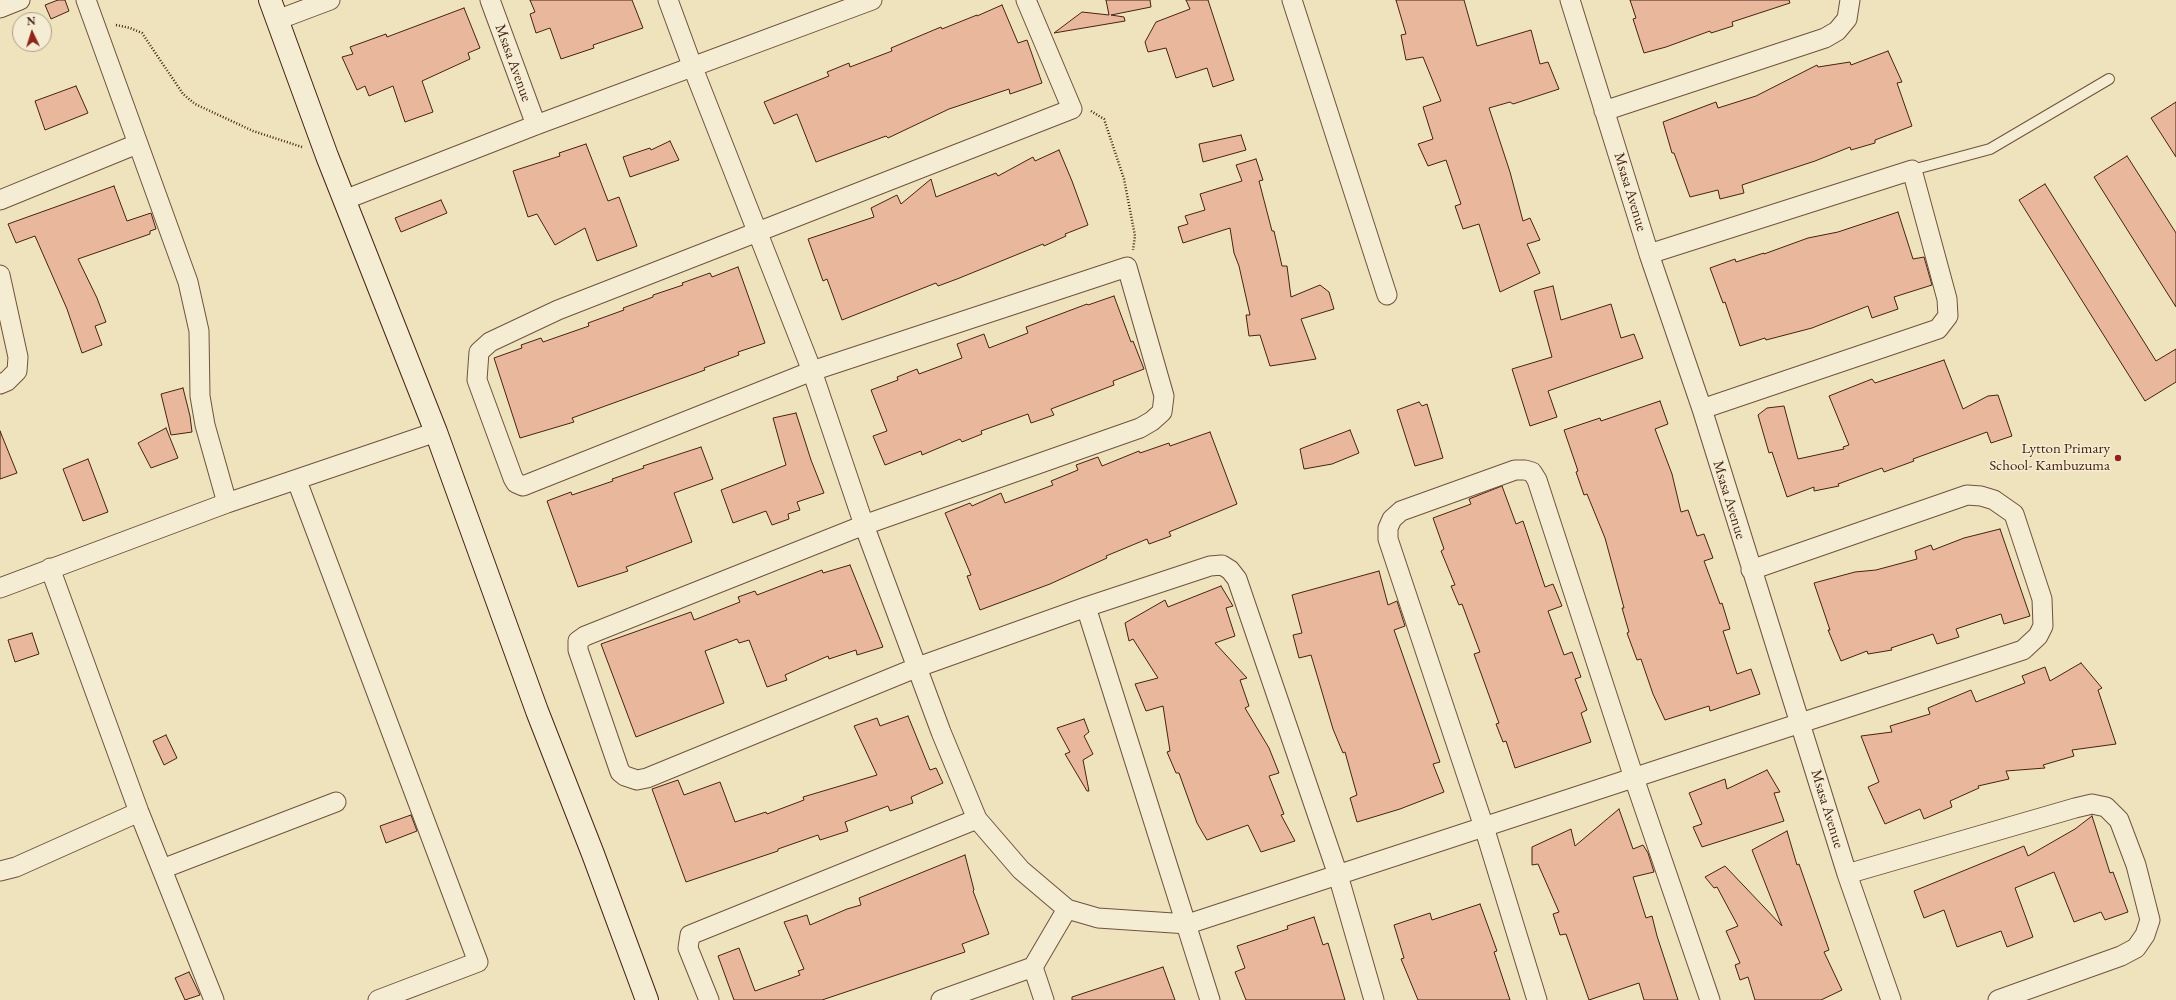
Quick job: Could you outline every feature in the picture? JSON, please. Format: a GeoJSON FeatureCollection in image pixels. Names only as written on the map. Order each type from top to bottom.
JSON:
{"type":"FeatureCollection","features":[{"type":"Feature","properties":{"kind":"street"},"geometry":{"type":"LineString","coordinates":[[0,8],[20,0]]}},
{"type":"Feature","properties":{"kind":"street"},"geometry":{"type":"LineString","coordinates":[[86,0],[188,282],[199,331],[200,396],[205,425],[227,503]]}},
{"type":"Feature","properties":{"kind":"street"},"geometry":{"type":"LineString","coordinates":[[270,0],[327,156],[436,432],[536,711],[593,854],[647,1000]]}},
{"type":"Feature","properties":{"kind":"street"},"geometry":{"type":"LineString","coordinates":[[277,20],[330,0]]}},
{"type":"Feature","properties":{"kind":"street","name":"Msasa Avenue"},"geometry":{"type":"LineString","coordinates":[[490,0],[536,125]]}},
{"type":"Feature","properties":{"kind":"street"},"geometry":{"type":"LineString","coordinates":[[668,0],[693,68],[759,231],[812,370],[864,525],[941,732],[977,819],[1021,870],[1067,909],[1098,918],[1188,924],[2023,650],[2038,636],[2043,626],[2042,600],[2014,514],[1994,500],[1981,496],[1967,495],[1750,570]]}},
{"type":"Feature","properties":{"kind":"street"},"geometry":{"type":"LineString","coordinates":[[344,200],[536,125],[693,68],[835,7],[872,0]]}},
{"type":"Feature","properties":{"kind":"street"},"geometry":{"type":"LineString","coordinates":[[1026,0],[1072,109],[558,310],[490,342],[479,352],[477,380],[513,478],[519,485],[529,484],[812,370],[1127,267],[1164,396],[1162,412],[1152,421],[1140,428],[864,525],[581,638],[578,641],[578,650],[620,772],[637,780],[647,778],[918,667],[1086,606],[1210,566],[1222,565],[1230,570],[1237,579],[1338,875],[1374,1000]]}},
{"type":"Feature","properties":{"kind":"street"},"geometry":{"type":"LineString","coordinates":[[1292,0],[1387,295]]}},
{"type":"Feature","properties":{"kind":"street","name":"Msasa Avenue"},"geometry":{"type":"LineString","coordinates":[[1570,0],[1649,254],[1702,409],[1750,570],[1800,722],[1847,874],[1890,1000]]}},
{"type":"Feature","properties":{"kind":"street"},"geometry":{"type":"LineString","coordinates":[[1604,111],[1824,38],[1837,31],[1847,19],[1850,0]]}},
{"type":"Feature","properties":{"kind":"street"},"geometry":{"type":"LineString","coordinates":[[0,200],[137,144]]}},
{"type":"Feature","properties":{"kind":"street"},"geometry":{"type":"LineString","coordinates":[[1649,254],[1912,170],[1947,299],[1948,316],[1938,329],[1702,409]]}},
{"type":"Feature","properties":{"kind":"street"},"geometry":{"type":"LineString","coordinates":[[0,275],[18,357],[17,371],[7,381],[0,384]]}},
{"type":"Feature","properties":{"kind":"street"},"geometry":{"type":"LineString","coordinates":[[0,588],[227,503],[297,481],[436,432]]}},
{"type":"Feature","properties":{"kind":"street"},"geometry":{"type":"LineString","coordinates":[[1537,1000],[1484,828],[1388,539],[1388,528],[1392,519],[1401,511],[1515,470],[1532,472],[1537,480],[1634,778],[1710,1000]]}},
{"type":"Feature","properties":{"kind":"street"},"geometry":{"type":"LineString","coordinates":[[297,481],[478,962],[378,1000]]}},
{"type":"Feature","properties":{"kind":"street"},"geometry":{"type":"LineString","coordinates":[[50,568],[139,812],[214,1000]]}},
{"type":"Feature","properties":{"kind":"street"},"geometry":{"type":"LineString","coordinates":[[1086,606],[1188,924],[1210,1000]]}},
{"type":"Feature","properties":{"kind":"street"},"geometry":{"type":"LineString","coordinates":[[162,869],[336,802]]}},
{"type":"Feature","properties":{"kind":"street"},"geometry":{"type":"LineString","coordinates":[[1847,874],[2076,808],[2092,804],[2106,807],[2119,820],[2136,865],[2150,920],[2145,935],[2136,948],[2121,956],[1998,1000]]}},
{"type":"Feature","properties":{"kind":"street"},"geometry":{"type":"LineString","coordinates":[[0,871],[16,867],[139,812]]}},
{"type":"Feature","properties":{"kind":"street"},"geometry":{"type":"LineString","coordinates":[[709,1000],[688,948],[690,935],[977,819]]}},
{"type":"Feature","properties":{"kind":"street"},"geometry":{"type":"LineString","coordinates":[[941,1000],[1033,967],[1067,909]]}},
{"type":"Feature","properties":{"kind":"street"},"geometry":{"type":"LineString","coordinates":[[1033,967],[1044,1000]]}},
{"type":"Feature","properties":{"kind":"lane"},"geometry":{"type":"LineString","coordinates":[[1912,170],[1990,149],[2109,79]]}},
{"type":"Feature","properties":{"kind":"path"},"geometry":{"type":"LineString","coordinates":[[95,22],[130,28],[142,33],[183,94],[195,104],[253,131],[327,156]]}},
{"type":"Feature","properties":{"kind":"path"},"geometry":{"type":"LineString","coordinates":[[1072,109],[1093,111],[1104,119],[1124,179],[1136,236],[1133,254],[1127,267]]}},
{"type":"Feature","properties":{"kind":"building"},"geometry":{"type":"Polygon","coordinates":[[[58,0],[65,0],[69,11],[52,19],[52,12],[48,12],[45,5],[58,0]]]}},
{"type":"Feature","properties":{"kind":"building"},"geometry":{"type":"Polygon","coordinates":[[[530,0],[632,0],[643,28],[593,45],[594,48],[561,59],[550,28],[536,33],[530,14],[535,12],[530,0]]]}},
{"type":"Feature","properties":{"kind":"building"},"geometry":{"type":"Polygon","coordinates":[[[1106,0],[1150,0],[1151,7],[1111,15],[1124,17],[1125,21],[1054,33],[1082,12],[1109,15],[1106,0]]]}},
{"type":"Feature","properties":{"kind":"building"},"geometry":{"type":"Polygon","coordinates":[[[1186,0],[1208,0],[1234,80],[1213,87],[1207,68],[1176,78],[1166,48],[1148,52],[1145,42],[1156,22],[1190,9],[1186,0]]]}},
{"type":"Feature","properties":{"kind":"building"},"geometry":{"type":"Polygon","coordinates":[[[1396,0],[1464,0],[1477,46],[1531,30],[1540,64],[1548,62],[1559,89],[1513,104],[1510,102],[1489,108],[1510,172],[1523,221],[1530,218],[1540,240],[1527,244],[1540,273],[1500,292],[1479,224],[1463,229],[1455,206],[1461,204],[1446,160],[1428,166],[1418,144],[1433,139],[1423,107],[1441,101],[1423,57],[1406,60],[1401,35],[1406,34],[1396,0]]]}},
{"type":"Feature","properties":{"kind":"building"},"geometry":{"type":"Polygon","coordinates":[[[1630,0],[1789,0],[1790,3],[1732,22],[1733,26],[1711,33],[1710,31],[1666,47],[1644,53],[1633,19],[1636,18],[1630,0]]]}},
{"type":"Feature","properties":{"kind":"building"},"geometry":{"type":"Polygon","coordinates":[[[1002,5],[1018,43],[1027,40],[1042,83],[1010,94],[1009,89],[949,109],[888,138],[886,136],[816,162],[797,114],[774,124],[764,102],[829,76],[827,72],[849,63],[850,67],[892,51],[891,48],[941,27],[942,29],[1002,5]]]}},
{"type":"Feature","properties":{"kind":"building"},"geometry":{"type":"Polygon","coordinates":[[[464,8],[480,48],[468,53],[470,59],[422,81],[433,112],[405,122],[393,86],[369,96],[365,86],[357,90],[342,57],[353,54],[350,47],[386,34],[387,37],[464,8]]]}},
{"type":"Feature","properties":{"kind":"building"},"geometry":{"type":"Polygon","coordinates":[[[1888,51],[1902,82],[1897,83],[1912,126],[1875,140],[1875,143],[1851,150],[1850,147],[1815,161],[1742,185],[1744,193],[1720,199],[1718,190],[1690,197],[1674,153],[1672,153],[1663,122],[1716,102],[1718,108],[1756,96],[1817,65],[1818,67],[1850,62],[1851,65],[1888,51]]]}},
{"type":"Feature","properties":{"kind":"building"},"geometry":{"type":"Polygon","coordinates":[[[76,86],[88,113],[45,130],[35,101],[76,86]]]}},
{"type":"Feature","properties":{"kind":"building"},"geometry":{"type":"Polygon","coordinates":[[[2176,102],[2176,157],[2151,118],[2176,102]]]}},
{"type":"Feature","properties":{"kind":"building"},"geometry":{"type":"Polygon","coordinates":[[[1241,135],[1246,150],[1203,162],[1199,144],[1241,135]]]}},
{"type":"Feature","properties":{"kind":"building"},"geometry":{"type":"Polygon","coordinates":[[[670,141],[679,160],[630,177],[623,157],[650,148],[651,150],[670,141]]]}},
{"type":"Feature","properties":{"kind":"building"},"geometry":{"type":"Polygon","coordinates":[[[586,144],[608,201],[619,197],[637,246],[597,261],[585,228],[555,245],[537,214],[528,217],[513,171],[560,156],[559,153],[586,144]]]}},
{"type":"Feature","properties":{"kind":"building"},"geometry":{"type":"Polygon","coordinates":[[[1059,150],[1088,225],[1065,234],[1066,236],[1044,246],[1043,244],[938,286],[936,283],[842,320],[827,279],[823,281],[808,239],[874,217],[871,208],[897,195],[901,204],[931,179],[936,197],[996,173],[998,176],[1033,157],[1035,161],[1059,150]]]}},
{"type":"Feature","properties":{"kind":"building"},"geometry":{"type":"Polygon","coordinates":[[[2127,156],[2176,233],[2176,307],[2094,177],[2127,156]]]}},
{"type":"Feature","properties":{"kind":"building"},"geometry":{"type":"Polygon","coordinates":[[[1256,159],[1263,180],[1259,181],[1272,231],[1274,231],[1282,266],[1287,266],[1291,297],[1320,285],[1329,292],[1334,309],[1301,319],[1316,359],[1270,366],[1260,335],[1249,336],[1246,315],[1250,315],[1239,266],[1234,253],[1230,228],[1183,243],[1178,227],[1188,224],[1185,216],[1205,210],[1200,194],[1242,181],[1236,165],[1256,159]]]}},
{"type":"Feature","properties":{"kind":"building"},"geometry":{"type":"Polygon","coordinates":[[[2045,184],[2156,361],[2176,349],[2176,382],[2145,401],[2019,200],[2045,184]]]}},
{"type":"Feature","properties":{"kind":"building"},"geometry":{"type":"Polygon","coordinates":[[[114,186],[127,221],[151,213],[156,229],[150,231],[150,234],[78,259],[97,298],[106,322],[95,326],[102,345],[82,353],[67,309],[35,236],[16,243],[8,224],[114,186]]]}},
{"type":"Feature","properties":{"kind":"building"},"geometry":{"type":"Polygon","coordinates":[[[441,200],[447,213],[401,232],[395,218],[441,200]]]}},
{"type":"Feature","properties":{"kind":"building"},"geometry":{"type":"Polygon","coordinates":[[[1898,212],[1913,259],[1924,257],[1932,285],[1894,297],[1898,309],[1872,318],[1868,306],[1812,328],[1766,340],[1765,338],[1740,346],[1725,302],[1723,303],[1710,268],[1735,259],[1736,262],[1764,254],[1808,238],[1838,232],[1898,212]]]}},
{"type":"Feature","properties":{"kind":"building"},"geometry":{"type":"Polygon","coordinates":[[[738,267],[765,343],[738,352],[739,355],[704,368],[705,370],[572,418],[574,422],[520,438],[494,358],[522,348],[521,345],[541,338],[543,342],[589,326],[588,323],[624,310],[623,308],[653,297],[653,295],[683,285],[682,283],[710,273],[712,277],[738,267]]]}},
{"type":"Feature","properties":{"kind":"building"},"geometry":{"type":"Polygon","coordinates":[[[1553,286],[1561,320],[1611,304],[1621,338],[1634,334],[1643,358],[1548,391],[1557,417],[1530,426],[1512,369],[1552,357],[1534,291],[1553,286]]]}},
{"type":"Feature","properties":{"kind":"building"},"geometry":{"type":"Polygon","coordinates":[[[1114,296],[1131,342],[1133,341],[1144,369],[1113,381],[1114,385],[1051,409],[1054,415],[1031,423],[1028,414],[981,431],[982,434],[962,442],[960,439],[922,455],[921,451],[885,465],[873,436],[887,431],[871,390],[898,380],[897,377],[917,369],[919,374],[962,358],[957,344],[984,334],[989,348],[1028,333],[1026,327],[1087,304],[1088,305],[1114,296]]]}},
{"type":"Feature","properties":{"kind":"building"},"geometry":{"type":"Polygon","coordinates":[[[1944,360],[1963,409],[1988,396],[1998,395],[2012,436],[1991,443],[1987,432],[1913,459],[1914,461],[1884,472],[1882,468],[1838,484],[1839,486],[1814,491],[1814,487],[1787,497],[1772,452],[1769,453],[1758,415],[1767,408],[1784,406],[1798,459],[1844,449],[1843,447],[1849,445],[1829,396],[1872,379],[1875,383],[1944,360]]]}},
{"type":"Feature","properties":{"kind":"building"},"geometry":{"type":"Polygon","coordinates":[[[183,388],[190,416],[192,432],[171,435],[161,394],[183,388]]]}},
{"type":"Feature","properties":{"kind":"building"},"geometry":{"type":"Polygon","coordinates":[[[1660,401],[1668,424],[1655,429],[1672,474],[1681,512],[1688,510],[1697,536],[1704,534],[1713,558],[1704,561],[1720,604],[1722,603],[1730,629],[1723,631],[1737,674],[1751,669],[1760,694],[1710,711],[1709,706],[1665,720],[1653,694],[1641,659],[1637,660],[1627,633],[1629,632],[1622,608],[1624,608],[1605,538],[1587,494],[1584,495],[1576,472],[1578,471],[1564,430],[1600,418],[1601,421],[1660,401]]]}},
{"type":"Feature","properties":{"kind":"building"},"geometry":{"type":"Polygon","coordinates":[[[1419,402],[1422,406],[1427,404],[1443,458],[1415,466],[1397,410],[1419,402]]]}},
{"type":"Feature","properties":{"kind":"building"},"geometry":{"type":"Polygon","coordinates":[[[796,413],[811,460],[824,493],[797,502],[800,510],[788,514],[789,519],[772,525],[766,511],[733,523],[721,490],[786,465],[773,418],[796,413]]]}},
{"type":"Feature","properties":{"kind":"building"},"geometry":{"type":"Polygon","coordinates":[[[166,428],[178,458],[151,468],[138,443],[166,428]]]}},
{"type":"Feature","properties":{"kind":"building"},"geometry":{"type":"Polygon","coordinates":[[[1350,430],[1359,453],[1332,464],[1304,469],[1300,449],[1350,430]]]}},
{"type":"Feature","properties":{"kind":"building"},"geometry":{"type":"Polygon","coordinates":[[[0,431],[17,473],[0,479],[0,431]]]}},
{"type":"Feature","properties":{"kind":"building"},"geometry":{"type":"Polygon","coordinates":[[[1210,432],[1237,504],[1169,532],[1171,536],[1149,544],[1147,539],[1106,556],[1107,558],[1050,584],[980,610],[967,576],[971,575],[945,513],[970,503],[972,506],[1001,493],[1005,503],[1053,485],[1051,481],[1078,470],[1076,465],[1098,457],[1102,466],[1139,451],[1140,453],[1169,443],[1170,446],[1210,432]]]}},
{"type":"Feature","properties":{"kind":"building"},"geometry":{"type":"Polygon","coordinates":[[[701,447],[713,479],[674,493],[692,542],[626,567],[628,571],[578,587],[547,501],[571,492],[572,495],[613,481],[612,479],[644,468],[643,466],[701,447]]]}},
{"type":"Feature","properties":{"kind":"building"},"geometry":{"type":"Polygon","coordinates":[[[88,459],[108,512],[83,521],[63,469],[88,459]]]}},
{"type":"Feature","properties":{"kind":"building"},"geometry":{"type":"Polygon","coordinates":[[[1502,486],[1516,524],[1523,521],[1545,587],[1553,584],[1562,606],[1548,611],[1564,655],[1572,652],[1581,677],[1575,679],[1587,710],[1581,713],[1591,742],[1515,768],[1506,741],[1503,742],[1496,724],[1499,723],[1474,654],[1480,652],[1462,604],[1459,605],[1451,586],[1455,585],[1441,551],[1444,549],[1433,518],[1471,504],[1469,499],[1502,486]]]}},
{"type":"Feature","properties":{"kind":"building"},"geometry":{"type":"Polygon","coordinates":[[[2000,529],[2030,616],[2004,624],[2001,614],[1956,629],[1959,637],[1937,644],[1933,634],[1891,648],[1892,650],[1868,654],[1867,651],[1841,661],[1828,630],[1830,630],[1814,583],[1855,572],[1876,570],[1917,559],[1915,551],[1931,545],[1933,550],[1964,538],[2000,529]]]}},
{"type":"Feature","properties":{"kind":"building"},"geometry":{"type":"Polygon","coordinates":[[[850,565],[883,647],[857,655],[856,650],[829,659],[828,656],[785,675],[787,680],[767,687],[749,640],[739,643],[737,639],[705,651],[724,703],[636,737],[601,644],[691,612],[694,620],[740,602],[738,597],[755,591],[757,595],[822,570],[823,573],[850,565]]]}},
{"type":"Feature","properties":{"kind":"building"},"geometry":{"type":"Polygon","coordinates":[[[1379,571],[1388,605],[1397,601],[1405,626],[1394,630],[1440,762],[1433,764],[1444,792],[1400,809],[1357,822],[1350,798],[1357,795],[1345,752],[1343,753],[1333,729],[1311,655],[1299,658],[1293,635],[1302,633],[1292,595],[1379,571]]]}},
{"type":"Feature","properties":{"kind":"building"},"geometry":{"type":"Polygon","coordinates":[[[1221,586],[1233,606],[1226,608],[1235,636],[1215,643],[1247,678],[1240,680],[1249,706],[1245,708],[1269,748],[1279,773],[1269,776],[1284,814],[1281,815],[1295,841],[1261,852],[1248,825],[1207,840],[1197,823],[1179,773],[1176,773],[1167,752],[1170,751],[1163,706],[1146,711],[1135,684],[1158,678],[1133,639],[1129,641],[1125,623],[1165,600],[1168,607],[1221,586]]]}},
{"type":"Feature","properties":{"kind":"building"},"geometry":{"type":"Polygon","coordinates":[[[32,633],[39,654],[15,662],[8,640],[32,633]]]}},
{"type":"Feature","properties":{"kind":"building"},"geometry":{"type":"Polygon","coordinates":[[[2081,663],[2102,688],[2098,690],[2116,744],[2072,750],[2074,756],[2043,765],[2045,768],[2006,771],[2009,779],[1978,786],[1979,788],[1950,801],[1952,807],[1924,819],[1920,809],[1885,824],[1868,787],[1879,782],[1861,736],[1892,732],[1890,726],[1930,714],[1928,708],[1971,690],[1976,702],[2025,683],[2022,676],[2045,667],[2050,681],[2081,663]]]}},
{"type":"Feature","properties":{"kind":"building"},"geometry":{"type":"Polygon","coordinates":[[[908,716],[930,770],[936,768],[943,783],[911,797],[913,803],[890,811],[888,806],[845,822],[848,831],[820,840],[818,835],[778,849],[778,851],[686,882],[652,789],[678,780],[684,795],[720,782],[735,822],[766,812],[767,814],[804,800],[803,797],[877,775],[854,726],[877,718],[880,726],[908,716]]]}},
{"type":"Feature","properties":{"kind":"building"},"geometry":{"type":"Polygon","coordinates":[[[1084,719],[1089,732],[1084,736],[1093,754],[1083,760],[1089,791],[1087,791],[1065,754],[1070,752],[1057,728],[1084,719]]]}},
{"type":"Feature","properties":{"kind":"building"},"geometry":{"type":"Polygon","coordinates":[[[166,735],[177,758],[164,765],[153,741],[166,735]]]}},
{"type":"Feature","properties":{"kind":"building"},"geometry":{"type":"Polygon","coordinates":[[[1767,770],[1780,792],[1774,793],[1784,821],[1702,847],[1693,827],[1702,824],[1689,793],[1725,779],[1727,789],[1767,770]]]}},
{"type":"Feature","properties":{"kind":"building"},"geometry":{"type":"Polygon","coordinates":[[[1619,809],[1633,849],[1643,845],[1648,853],[1654,872],[1633,877],[1646,918],[1652,916],[1678,1000],[1644,1000],[1639,983],[1589,1000],[1566,934],[1560,935],[1553,914],[1559,912],[1538,864],[1532,865],[1532,847],[1571,829],[1575,846],[1619,809]]]}},
{"type":"Feature","properties":{"kind":"building"},"geometry":{"type":"Polygon","coordinates":[[[411,815],[417,831],[386,843],[380,826],[411,815]]]}},
{"type":"Feature","properties":{"kind":"building"},"geometry":{"type":"Polygon","coordinates":[[[2092,816],[2110,873],[2113,872],[2128,912],[2105,920],[2101,912],[2074,922],[2054,872],[2015,888],[2033,937],[2007,947],[2001,931],[1957,947],[1944,910],[1924,918],[1914,891],[2024,846],[2028,856],[2075,829],[2092,816]]]}},
{"type":"Feature","properties":{"kind":"building"},"geometry":{"type":"Polygon","coordinates":[[[1787,831],[1797,865],[1799,864],[1829,950],[1824,952],[1842,990],[1821,1000],[1755,1000],[1748,977],[1740,980],[1735,965],[1740,963],[1726,931],[1738,926],[1717,887],[1714,888],[1705,877],[1725,866],[1782,926],[1752,850],[1787,831]]]}},
{"type":"Feature","properties":{"kind":"building"},"geometry":{"type":"Polygon","coordinates":[[[965,855],[973,891],[989,934],[962,944],[965,952],[822,1000],[734,1000],[718,956],[739,948],[755,991],[800,975],[798,971],[804,969],[784,922],[807,915],[810,925],[847,909],[861,905],[859,898],[965,855]]]}},
{"type":"Feature","properties":{"kind":"building"},"geometry":{"type":"Polygon","coordinates":[[[1480,904],[1497,951],[1494,952],[1510,1000],[1418,1000],[1401,959],[1404,958],[1394,925],[1430,913],[1432,920],[1480,904]]]}},
{"type":"Feature","properties":{"kind":"building"},"geometry":{"type":"Polygon","coordinates":[[[1314,917],[1323,945],[1328,943],[1345,1000],[1246,1000],[1235,972],[1245,968],[1237,946],[1288,929],[1287,926],[1314,917]]]}},
{"type":"Feature","properties":{"kind":"building"},"geometry":{"type":"Polygon","coordinates":[[[1163,967],[1175,1000],[1072,1000],[1072,997],[1163,967]]]}},
{"type":"Feature","properties":{"kind":"building"},"geometry":{"type":"Polygon","coordinates":[[[189,972],[200,995],[185,1000],[175,978],[189,972]]]}},
{"type":"Feature","properties":{"kind":"place","name":"Lytton Primary School- Kambuzuma"},"geometry":{"type":"Point","coordinates":[2118,458]}}]}
